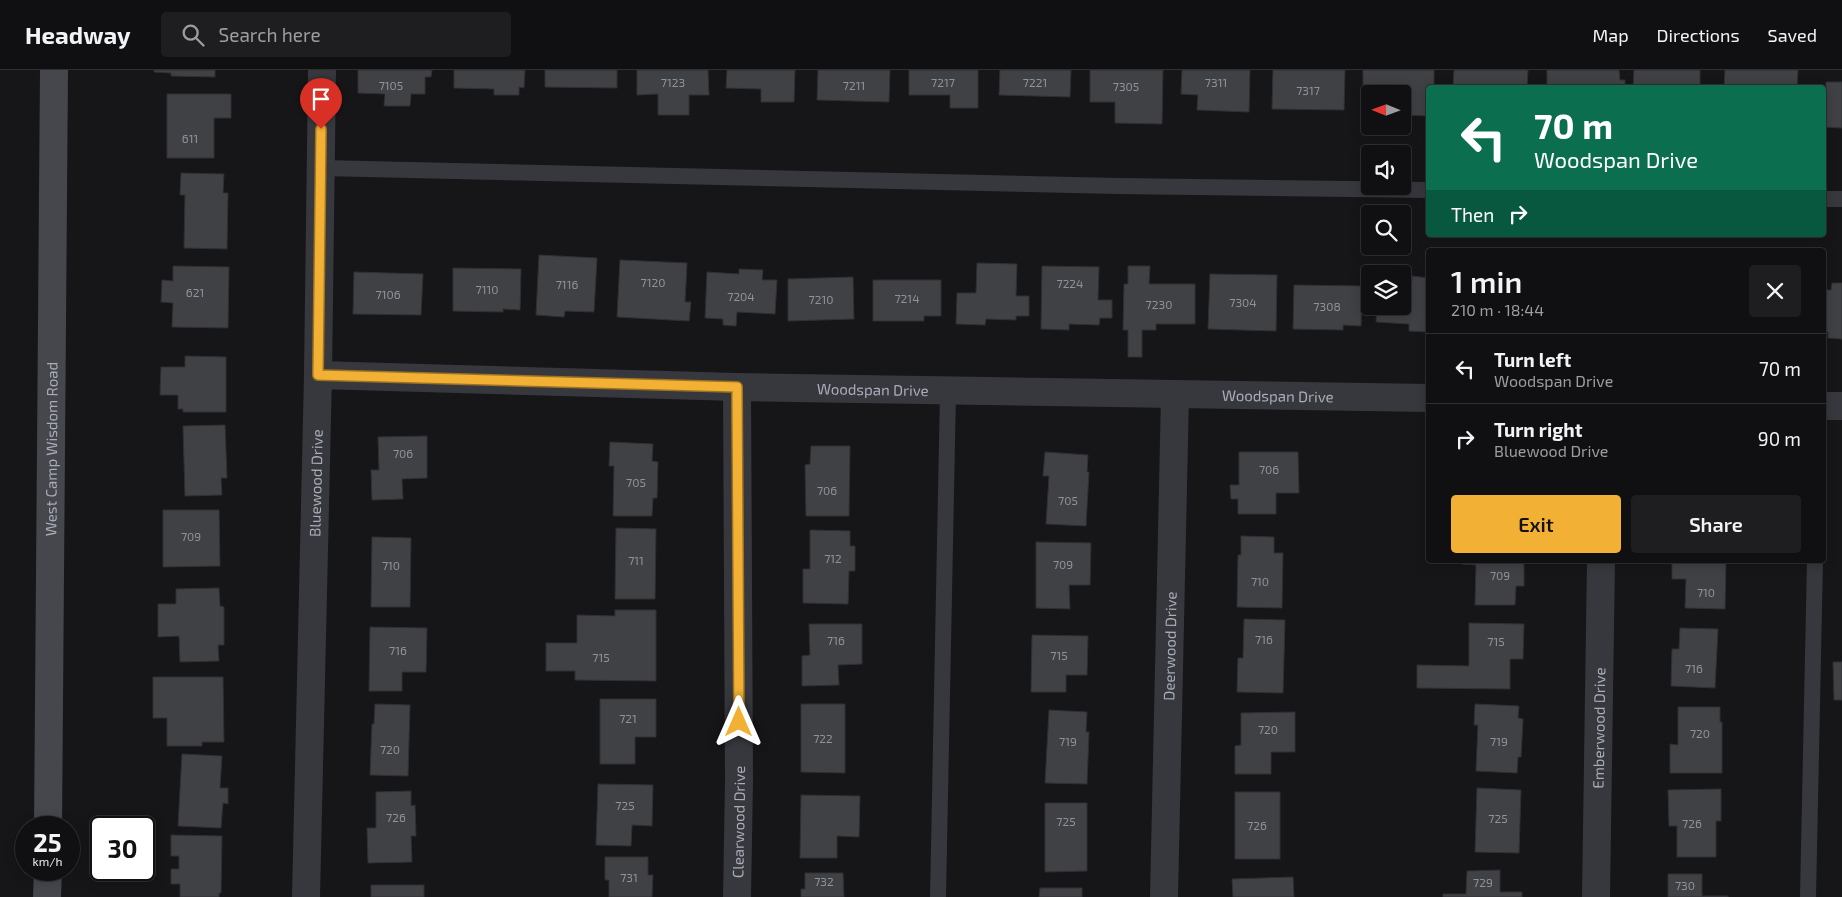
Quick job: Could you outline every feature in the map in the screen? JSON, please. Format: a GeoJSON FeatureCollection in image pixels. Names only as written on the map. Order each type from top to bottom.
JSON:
{"type":"FeatureCollection","features":[{"type":"Feature","properties":{"kind":"main road","name":"West Camp Wisdom Road"},"geometry":{"type":"LineString","coordinates":[[48,816],[54,70]]}},
{"type":"Feature","properties":{"kind":"main road"},"geometry":{"type":"LineString","coordinates":[[47,897],[48,881]]}},
{"type":"Feature","properties":{"kind":"street","name":"Bluewood Drive"},"geometry":{"type":"LineString","coordinates":[[306,897],[318,375],[322,70]]}},
{"type":"Feature","properties":{"kind":"street","name":"Woodspan Drive"},"geometry":{"type":"LineString","coordinates":[[318,375],[737,387],[1426,398]]}},
{"type":"Feature","properties":{"kind":"street","name":"Clearwood Drive"},"geometry":{"type":"LineString","coordinates":[[737,387],[739,781],[737,897]]}},
{"type":"Feature","properties":{"kind":"street","name":"Deerwood Drive"},"geometry":{"type":"LineString","coordinates":[[1164,897],[1175,395]]}},
{"type":"Feature","properties":{"kind":"street"},"geometry":{"type":"LineString","coordinates":[[1826,406],[1842,406]]}},
{"type":"Feature","properties":{"kind":"street","name":"Emberwood Drive"},"geometry":{"type":"LineString","coordinates":[[1596,897],[1601,563]]}},
{"type":"Feature","properties":{"kind":"lane"},"geometry":{"type":"LineString","coordinates":[[321,168],[1118,186],[1426,190]]}},
{"type":"Feature","properties":{"kind":"lane"},"geometry":{"type":"LineString","coordinates":[[1826,199],[1842,199]]}},
{"type":"Feature","properties":{"kind":"lane"},"geometry":{"type":"LineString","coordinates":[[938,897],[948,391]]}},
{"type":"Feature","properties":{"kind":"lane"},"geometry":{"type":"LineString","coordinates":[[1808,897],[1815,563]]}},
{"type":"Feature","properties":{"kind":"building"},"geometry":{"type":"Polygon","coordinates":[[[154,70],[215,70],[215,77],[171,76],[171,73],[154,72],[154,70]]]}},
{"type":"Feature","properties":{"kind":"building"},"geometry":{"type":"Polygon","coordinates":[[[358,70],[432,70],[431,77],[425,77],[425,94],[411,94],[410,106],[384,106],[385,94],[358,93],[358,70]]]}},
{"type":"Feature","properties":{"kind":"building"},"geometry":{"type":"Polygon","coordinates":[[[454,70],[525,70],[524,88],[519,87],[519,95],[494,95],[494,89],[454,88],[454,70]]]}},
{"type":"Feature","properties":{"kind":"building"},"geometry":{"type":"Polygon","coordinates":[[[545,70],[617,70],[617,88],[545,87],[545,70]]]}},
{"type":"Feature","properties":{"kind":"building"},"geometry":{"type":"Polygon","coordinates":[[[637,70],[708,70],[709,95],[689,95],[689,115],[658,115],[658,94],[637,95],[637,70]]]}},
{"type":"Feature","properties":{"kind":"building"},"geometry":{"type":"Polygon","coordinates":[[[727,70],[795,70],[794,102],[761,102],[761,89],[726,88],[727,70]]]}},
{"type":"Feature","properties":{"kind":"building"},"geometry":{"type":"Polygon","coordinates":[[[818,70],[890,70],[889,102],[817,100],[818,70]]]}},
{"type":"Feature","properties":{"kind":"building"},"geometry":{"type":"Polygon","coordinates":[[[909,70],[978,70],[978,108],[950,108],[950,95],[909,95],[909,70]]]}},
{"type":"Feature","properties":{"kind":"building"},"geometry":{"type":"Polygon","coordinates":[[[1000,70],[1071,70],[1070,97],[999,95],[1000,70]]]}},
{"type":"Feature","properties":{"kind":"building"},"geometry":{"type":"Polygon","coordinates":[[[1090,70],[1163,70],[1162,124],[1115,123],[1115,102],[1090,102],[1090,70]]]}},
{"type":"Feature","properties":{"kind":"building"},"geometry":{"type":"Polygon","coordinates":[[[1182,70],[1250,70],[1249,112],[1197,110],[1198,95],[1181,94],[1182,70]]]}},
{"type":"Feature","properties":{"kind":"building"},"geometry":{"type":"Polygon","coordinates":[[[1273,70],[1345,70],[1344,110],[1272,109],[1273,70]]]}},
{"type":"Feature","properties":{"kind":"building"},"geometry":{"type":"Polygon","coordinates":[[[1363,70],[1434,70],[1434,85],[1426,85],[1426,116],[1411,115],[1411,85],[1363,85],[1363,70]]]}},
{"type":"Feature","properties":{"kind":"building"},"geometry":{"type":"Polygon","coordinates":[[[1454,70],[1528,70],[1527,85],[1453,85],[1454,70]]]}},
{"type":"Feature","properties":{"kind":"building"},"geometry":{"type":"Polygon","coordinates":[[[1547,70],[1619,70],[1620,80],[1625,80],[1625,85],[1547,85],[1547,70]]]}},
{"type":"Feature","properties":{"kind":"building"},"geometry":{"type":"Polygon","coordinates":[[[1634,70],[1700,70],[1700,85],[1633,85],[1634,70]]]}},
{"type":"Feature","properties":{"kind":"building"},"geometry":{"type":"Polygon","coordinates":[[[1725,70],[1798,70],[1797,85],[1724,85],[1725,70]]]}},
{"type":"Feature","properties":{"kind":"building"},"geometry":{"type":"Polygon","coordinates":[[[1826,82],[1842,82],[1842,128],[1826,127],[1826,82]]]}},
{"type":"Feature","properties":{"kind":"building"},"geometry":{"type":"Polygon","coordinates":[[[167,94],[231,94],[231,118],[214,118],[214,158],[167,158],[167,94]]]}},
{"type":"Feature","properties":{"kind":"building"},"geometry":{"type":"Polygon","coordinates":[[[181,173],[224,174],[223,193],[228,193],[227,249],[184,248],[185,195],[180,195],[181,173]]]}},
{"type":"Feature","properties":{"kind":"building"},"geometry":{"type":"Polygon","coordinates":[[[539,255],[597,258],[594,312],[565,311],[564,317],[536,315],[539,255]]]}},
{"type":"Feature","properties":{"kind":"building"},"geometry":{"type":"Polygon","coordinates":[[[620,260],[687,263],[685,302],[691,302],[689,321],[617,317],[620,260]]]}},
{"type":"Feature","properties":{"kind":"building"},"geometry":{"type":"Polygon","coordinates":[[[977,263],[1017,264],[1016,296],[1029,296],[1029,316],[1016,316],[1016,320],[986,319],[985,325],[956,324],[957,293],[976,293],[977,263]]]}},
{"type":"Feature","properties":{"kind":"building"},"geometry":{"type":"Polygon","coordinates":[[[173,266],[229,267],[228,328],[172,327],[173,303],[161,302],[162,280],[173,281],[173,266]]]}},
{"type":"Feature","properties":{"kind":"building"},"geometry":{"type":"Polygon","coordinates":[[[1042,266],[1099,267],[1098,300],[1112,300],[1112,318],[1100,318],[1099,325],[1069,324],[1069,330],[1041,329],[1042,266]]]}},
{"type":"Feature","properties":{"kind":"building"},"geometry":{"type":"Polygon","coordinates":[[[1128,266],[1150,266],[1149,284],[1195,284],[1195,324],[1156,324],[1156,330],[1142,330],[1142,357],[1128,357],[1128,330],[1123,330],[1124,284],[1128,284],[1128,266]]]}},
{"type":"Feature","properties":{"kind":"building"},"geometry":{"type":"Polygon","coordinates":[[[453,268],[521,269],[520,310],[503,309],[503,312],[453,311],[453,268]]]}},
{"type":"Feature","properties":{"kind":"building"},"geometry":{"type":"Polygon","coordinates":[[[739,269],[763,270],[762,280],[777,280],[775,314],[737,312],[736,326],[723,325],[723,319],[705,318],[707,272],[739,274],[739,269]]]}},
{"type":"Feature","properties":{"kind":"building"},"geometry":{"type":"Polygon","coordinates":[[[354,272],[423,274],[421,315],[353,314],[354,272]]]}},
{"type":"Feature","properties":{"kind":"building"},"geometry":{"type":"Polygon","coordinates":[[[1210,274],[1277,275],[1276,331],[1208,329],[1210,274]]]}},
{"type":"Feature","properties":{"kind":"building"},"geometry":{"type":"Polygon","coordinates":[[[1412,276],[1426,278],[1426,332],[1409,331],[1409,324],[1376,322],[1376,315],[1411,315],[1412,276]]]}},
{"type":"Feature","properties":{"kind":"building"},"geometry":{"type":"Polygon","coordinates":[[[853,277],[854,319],[788,321],[788,279],[853,277]]]}},
{"type":"Feature","properties":{"kind":"building"},"geometry":{"type":"Polygon","coordinates":[[[873,280],[941,280],[941,316],[924,316],[924,321],[873,321],[873,280]]]}},
{"type":"Feature","properties":{"kind":"building"},"geometry":{"type":"Polygon","coordinates":[[[1832,283],[1842,283],[1842,339],[1828,338],[1828,332],[1826,332],[1826,290],[1831,290],[1832,283]]]}},
{"type":"Feature","properties":{"kind":"building"},"geometry":{"type":"Polygon","coordinates":[[[1294,285],[1361,286],[1361,326],[1343,325],[1343,330],[1293,329],[1294,285]]]}},
{"type":"Feature","properties":{"kind":"building"},"geometry":{"type":"Polygon","coordinates":[[[185,356],[226,357],[226,412],[183,412],[183,409],[178,409],[178,395],[160,395],[161,367],[185,367],[185,356]]]}},
{"type":"Feature","properties":{"kind":"building"},"geometry":{"type":"Polygon","coordinates":[[[225,425],[227,478],[221,478],[222,495],[185,496],[183,426],[225,425]]]}},
{"type":"Feature","properties":{"kind":"building"},"geometry":{"type":"Polygon","coordinates":[[[427,436],[427,478],[402,479],[403,499],[372,500],[371,470],[379,470],[378,437],[427,436]]]}},
{"type":"Feature","properties":{"kind":"building"},"geometry":{"type":"Polygon","coordinates":[[[610,442],[653,444],[652,461],[658,462],[657,498],[653,498],[652,516],[613,516],[614,466],[609,466],[610,442]]]}},
{"type":"Feature","properties":{"kind":"building"},"geometry":{"type":"Polygon","coordinates":[[[811,446],[850,446],[849,516],[806,516],[805,465],[810,464],[811,446]]]}},
{"type":"Feature","properties":{"kind":"building"},"geometry":{"type":"Polygon","coordinates":[[[1045,452],[1088,455],[1086,526],[1046,524],[1049,476],[1043,476],[1045,452]]]}},
{"type":"Feature","properties":{"kind":"building"},"geometry":{"type":"Polygon","coordinates":[[[1239,452],[1298,452],[1299,493],[1276,493],[1276,514],[1238,514],[1238,499],[1231,499],[1230,485],[1239,485],[1239,452]]]}},
{"type":"Feature","properties":{"kind":"building"},"geometry":{"type":"Polygon","coordinates":[[[163,510],[219,510],[220,566],[163,567],[163,510]]]}},
{"type":"Feature","properties":{"kind":"building"},"geometry":{"type":"Polygon","coordinates":[[[616,528],[656,529],[655,599],[615,599],[616,528]]]}},
{"type":"Feature","properties":{"kind":"building"},"geometry":{"type":"Polygon","coordinates":[[[810,530],[850,531],[850,546],[855,546],[855,571],[849,571],[848,604],[803,603],[803,569],[810,569],[810,530]]]}},
{"type":"Feature","properties":{"kind":"building"},"geometry":{"type":"Polygon","coordinates":[[[1241,536],[1274,537],[1274,553],[1283,553],[1282,608],[1237,607],[1238,555],[1241,555],[1241,536]]]}},
{"type":"Feature","properties":{"kind":"building"},"geometry":{"type":"Polygon","coordinates":[[[372,537],[411,538],[410,607],[371,607],[372,537]]]}},
{"type":"Feature","properties":{"kind":"building"},"geometry":{"type":"Polygon","coordinates":[[[1036,542],[1091,543],[1090,585],[1069,585],[1070,609],[1036,608],[1036,542]]]}},
{"type":"Feature","properties":{"kind":"building"},"geometry":{"type":"Polygon","coordinates":[[[1524,563],[1524,586],[1516,586],[1515,605],[1475,605],[1476,565],[1462,564],[1524,563]]]}},
{"type":"Feature","properties":{"kind":"building"},"geometry":{"type":"Polygon","coordinates":[[[1672,563],[1726,563],[1725,609],[1685,608],[1686,579],[1672,579],[1672,563]]]}},
{"type":"Feature","properties":{"kind":"building"},"geometry":{"type":"Polygon","coordinates":[[[219,588],[220,606],[224,607],[224,645],[218,645],[219,661],[180,662],[179,636],[158,637],[158,604],[176,604],[176,589],[219,588]]]}},
{"type":"Feature","properties":{"kind":"building"},"geometry":{"type":"Polygon","coordinates":[[[615,610],[656,610],[656,681],[575,680],[575,671],[546,671],[546,643],[577,643],[577,615],[615,616],[615,610]]]}},
{"type":"Feature","properties":{"kind":"building"},"geometry":{"type":"Polygon","coordinates":[[[1244,619],[1285,620],[1283,693],[1237,692],[1238,658],[1243,658],[1244,619]]]}},
{"type":"Feature","properties":{"kind":"building"},"geometry":{"type":"Polygon","coordinates":[[[1469,623],[1524,624],[1523,659],[1510,659],[1510,689],[1417,688],[1417,665],[1469,666],[1469,623]]]}},
{"type":"Feature","properties":{"kind":"building"},"geometry":{"type":"Polygon","coordinates":[[[809,624],[862,624],[862,664],[838,665],[839,685],[802,686],[802,656],[810,655],[809,624]]]}},
{"type":"Feature","properties":{"kind":"building"},"geometry":{"type":"Polygon","coordinates":[[[370,627],[427,628],[426,672],[402,672],[402,691],[369,691],[370,627]]]}},
{"type":"Feature","properties":{"kind":"building"},"geometry":{"type":"Polygon","coordinates":[[[1680,628],[1718,629],[1715,688],[1671,686],[1672,649],[1679,649],[1680,628]]]}},
{"type":"Feature","properties":{"kind":"building"},"geometry":{"type":"Polygon","coordinates":[[[1032,635],[1088,636],[1087,675],[1066,675],[1066,692],[1031,692],[1032,635]]]}},
{"type":"Feature","properties":{"kind":"building"},"geometry":{"type":"Polygon","coordinates":[[[1833,662],[1842,662],[1842,700],[1834,700],[1833,662]]]}},
{"type":"Feature","properties":{"kind":"building"},"geometry":{"type":"Polygon","coordinates":[[[153,677],[223,677],[224,742],[202,742],[202,746],[167,746],[167,718],[153,718],[153,677]]]}},
{"type":"Feature","properties":{"kind":"building"},"geometry":{"type":"Polygon","coordinates":[[[600,699],[656,699],[656,737],[635,737],[635,764],[600,764],[600,699]]]}},
{"type":"Feature","properties":{"kind":"building"},"geometry":{"type":"Polygon","coordinates":[[[375,704],[410,705],[408,776],[370,775],[372,724],[374,724],[375,704]]]}},
{"type":"Feature","properties":{"kind":"building"},"geometry":{"type":"Polygon","coordinates":[[[801,704],[845,704],[845,773],[801,772],[801,704]]]}},
{"type":"Feature","properties":{"kind":"building"},"geometry":{"type":"Polygon","coordinates":[[[1475,704],[1519,706],[1518,718],[1523,719],[1521,757],[1518,757],[1517,773],[1476,771],[1478,725],[1474,725],[1475,704]]]}},
{"type":"Feature","properties":{"kind":"building"},"geometry":{"type":"Polygon","coordinates":[[[1678,707],[1720,707],[1720,722],[1722,722],[1722,773],[1670,773],[1670,744],[1678,745],[1678,707]]]}},
{"type":"Feature","properties":{"kind":"building"},"geometry":{"type":"Polygon","coordinates":[[[1049,710],[1087,712],[1086,732],[1089,732],[1087,784],[1045,783],[1049,710]]]}},
{"type":"Feature","properties":{"kind":"building"},"geometry":{"type":"Polygon","coordinates":[[[1295,712],[1295,752],[1271,752],[1271,774],[1235,774],[1235,746],[1241,745],[1241,713],[1295,712]]]}},
{"type":"Feature","properties":{"kind":"building"},"geometry":{"type":"Polygon","coordinates":[[[182,754],[222,756],[220,788],[228,788],[228,804],[223,803],[221,828],[178,826],[182,754]]]}},
{"type":"Feature","properties":{"kind":"building"},"geometry":{"type":"Polygon","coordinates":[[[598,784],[653,785],[652,826],[632,825],[631,846],[596,845],[598,784]]]}},
{"type":"Feature","properties":{"kind":"building"},"geometry":{"type":"Polygon","coordinates":[[[1477,788],[1521,790],[1519,853],[1475,852],[1477,788]]]}},
{"type":"Feature","properties":{"kind":"building"},"geometry":{"type":"Polygon","coordinates":[[[1721,789],[1721,821],[1716,821],[1716,857],[1677,857],[1677,826],[1669,826],[1668,790],[1721,789]]]}},
{"type":"Feature","properties":{"kind":"building"},"geometry":{"type":"Polygon","coordinates":[[[411,791],[411,806],[415,805],[416,836],[411,836],[412,862],[368,863],[367,828],[376,828],[376,792],[411,791]]]}},
{"type":"Feature","properties":{"kind":"building"},"geometry":{"type":"Polygon","coordinates":[[[1235,792],[1280,792],[1280,859],[1235,859],[1235,792]]]}},
{"type":"Feature","properties":{"kind":"building"},"geometry":{"type":"Polygon","coordinates":[[[801,795],[860,796],[859,837],[837,836],[837,858],[800,858],[801,795]]]}},
{"type":"Feature","properties":{"kind":"building"},"geometry":{"type":"Polygon","coordinates":[[[1045,803],[1087,803],[1087,871],[1045,872],[1045,803]]]}},
{"type":"Feature","properties":{"kind":"building"},"geometry":{"type":"Polygon","coordinates":[[[171,835],[222,836],[221,893],[219,893],[219,897],[180,897],[180,884],[171,884],[171,869],[179,869],[179,856],[171,856],[171,835]]]}},
{"type":"Feature","properties":{"kind":"building"},"geometry":{"type":"Polygon","coordinates":[[[605,857],[648,857],[648,875],[653,875],[652,897],[609,897],[609,880],[605,880],[605,857]]]}},
{"type":"Feature","properties":{"kind":"building"},"geometry":{"type":"Polygon","coordinates":[[[1500,870],[1500,892],[1522,892],[1522,897],[1443,897],[1443,894],[1466,894],[1467,871],[1500,870]]]}},
{"type":"Feature","properties":{"kind":"building"},"geometry":{"type":"Polygon","coordinates":[[[805,873],[843,873],[844,897],[801,897],[801,889],[805,889],[805,873]]]}},
{"type":"Feature","properties":{"kind":"building"},"geometry":{"type":"Polygon","coordinates":[[[1668,874],[1702,874],[1702,896],[1728,897],[1668,897],[1668,874]]]}},
{"type":"Feature","properties":{"kind":"building"},"geometry":{"type":"Polygon","coordinates":[[[1293,877],[1294,897],[1233,897],[1232,879],[1293,877]]]}},
{"type":"Feature","properties":{"kind":"building"},"geometry":{"type":"Polygon","coordinates":[[[371,885],[424,885],[424,897],[371,897],[371,885]]]}},
{"type":"Feature","properties":{"kind":"building"},"geometry":{"type":"Polygon","coordinates":[[[1040,888],[1082,888],[1082,897],[1039,897],[1040,888]]]}},
{"type":"Feature","properties":{"kind":"route"},"geometry":{"type":"LineString","coordinates":[[321,129],[318,375],[737,387],[739,722]]}}]}
